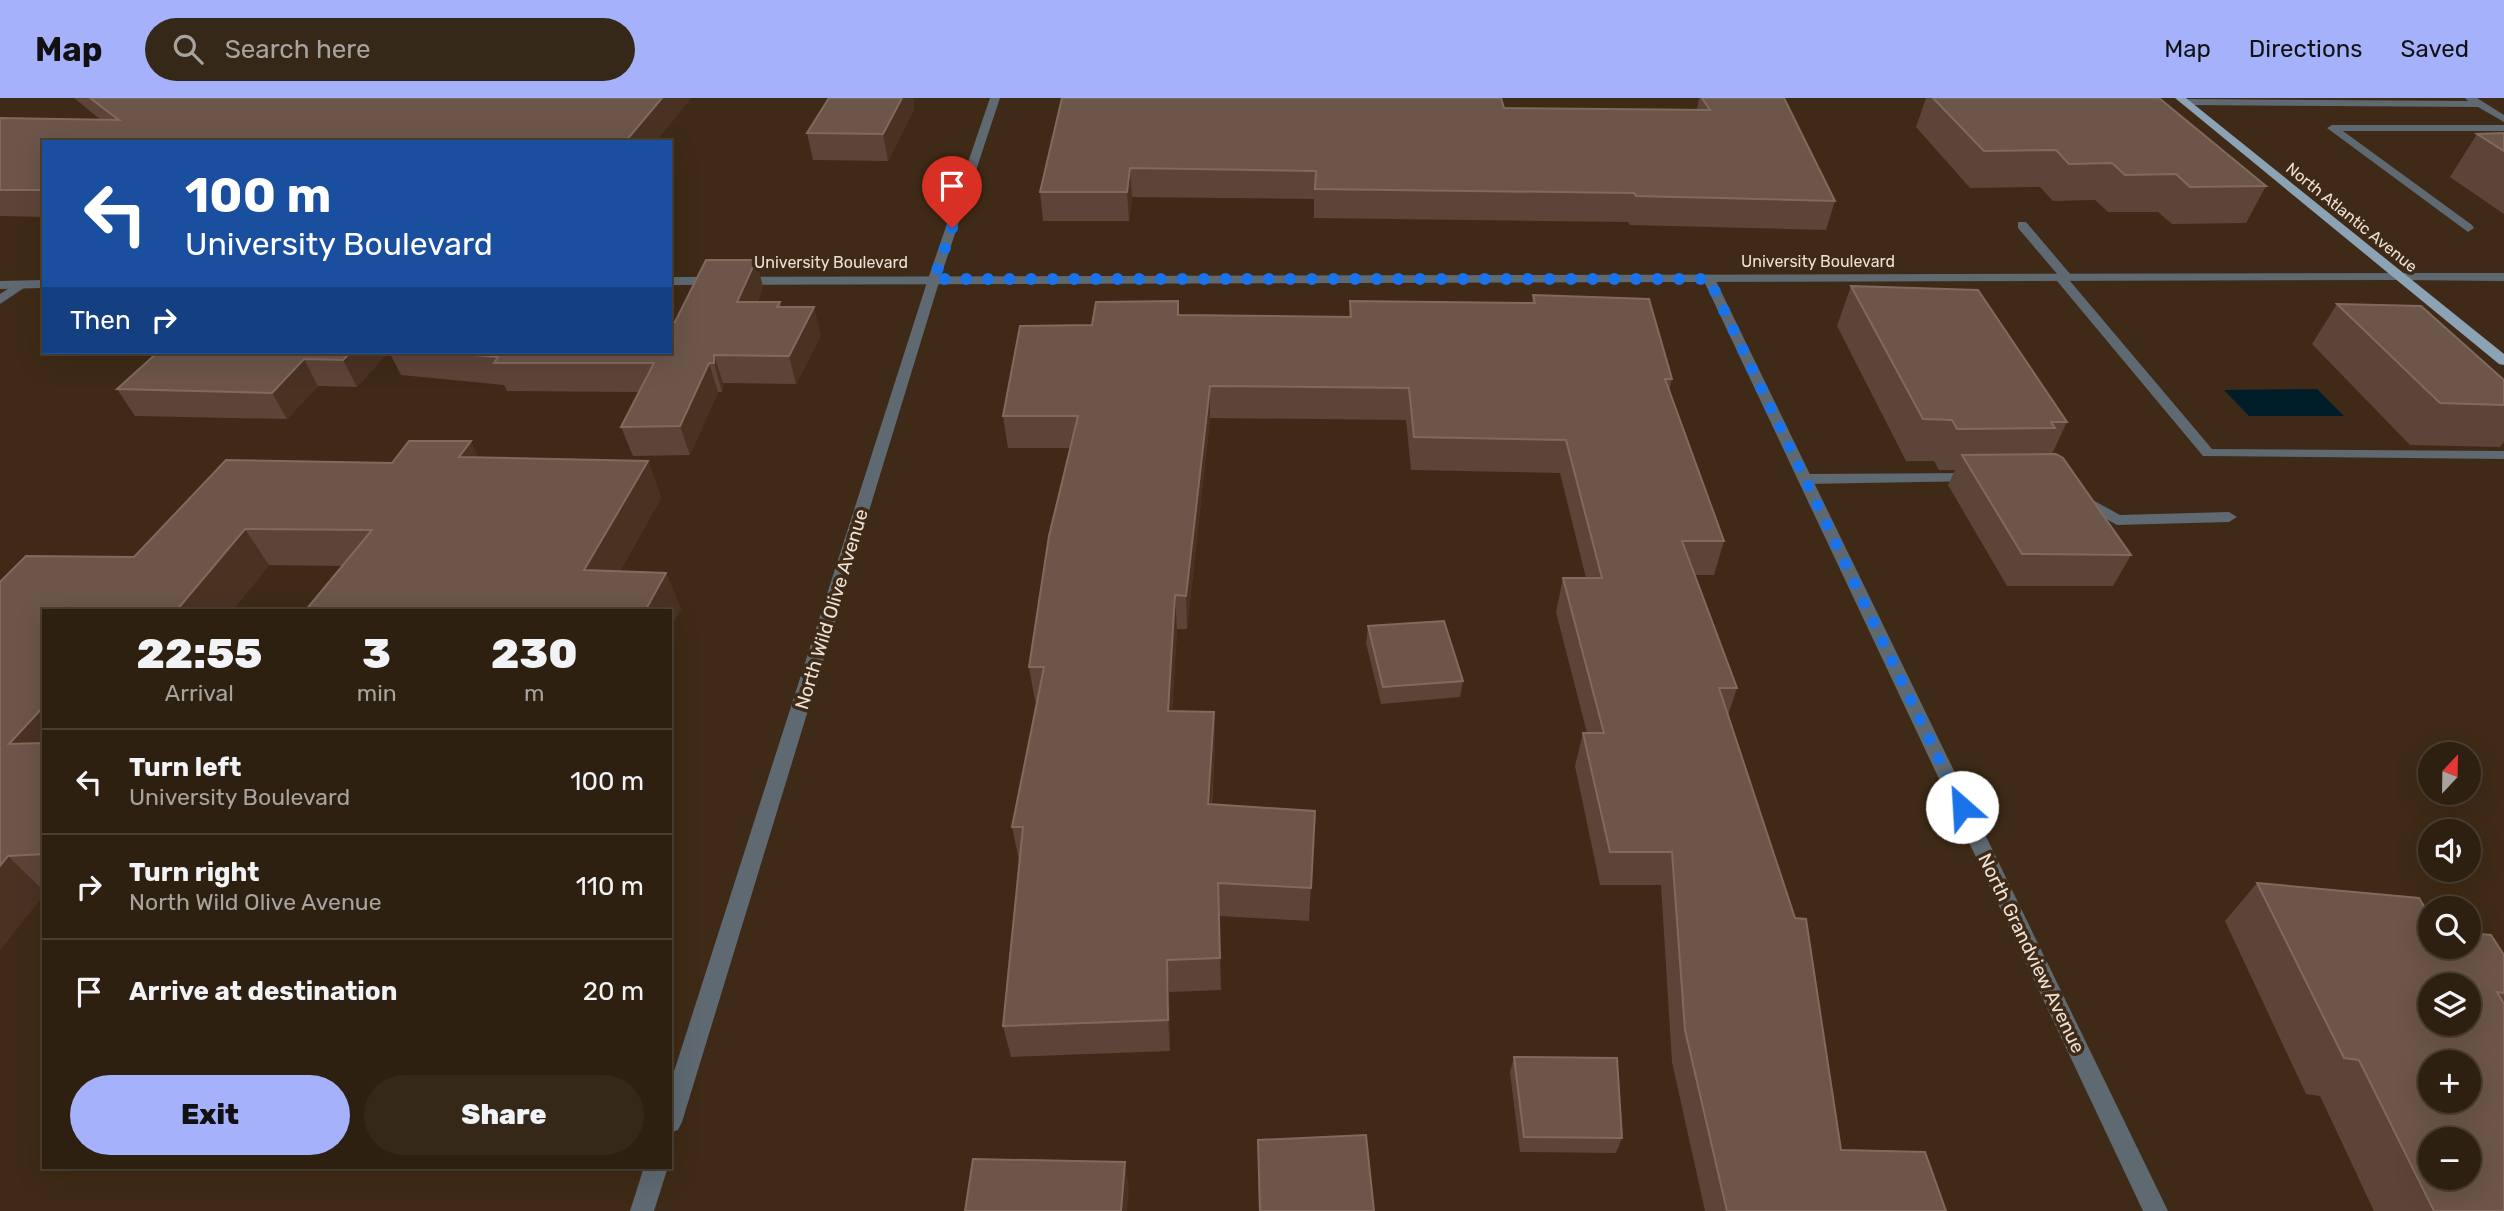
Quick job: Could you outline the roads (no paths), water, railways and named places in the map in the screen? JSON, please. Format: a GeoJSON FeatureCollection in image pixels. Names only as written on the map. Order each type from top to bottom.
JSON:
{"type":"FeatureCollection","features":[{"type":"Feature","properties":{"kind":"main road","name":"North Atlantic Avenue"},"geometry":{"type":"LineString","coordinates":[[2183,100],[2503,360]]}},
{"type":"Feature","properties":{"kind":"street","name":"North Wild Olive Avenue"},"geometry":{"type":"LineString","coordinates":[[672,1116],[934,279],[995,98]]}},
{"type":"Feature","properties":{"kind":"street"},"geometry":{"type":"LineString","coordinates":[[2183,100],[2474,101],[2504,120]]}},
{"type":"Feature","properties":{"kind":"street"},"geometry":{"type":"LineString","coordinates":[[2468,228],[2332,128],[2504,128]]}},
{"type":"Feature","properties":{"kind":"street"},"geometry":{"type":"LineString","coordinates":[[2022,225],[2208,453],[2504,454]]}},
{"type":"Feature","properties":{"kind":"street","name":"University Boulevard"},"geometry":{"type":"LineString","coordinates":[[672,281],[2504,277]]}},
{"type":"Feature","properties":{"kind":"street","name":"North Grandview Avenue"},"geometry":{"type":"LineString","coordinates":[[1709,279],[2156,1211]]}},
{"type":"Feature","properties":{"kind":"street"},"geometry":{"type":"LineString","coordinates":[[0,285],[42,284]]}},
{"type":"Feature","properties":{"kind":"street"},"geometry":{"type":"LineString","coordinates":[[0,300],[20,285]]}},
{"type":"Feature","properties":{"kind":"street"},"geometry":{"type":"LineString","coordinates":[[1805,479],[1991,478]]}},
{"type":"Feature","properties":{"kind":"street"},"geometry":{"type":"LineString","coordinates":[[2065,489],[2117,520],[2229,517]]}},
{"type":"Feature","properties":{"kind":"street"},"geometry":{"type":"LineString","coordinates":[[642,1211],[655,1169]]}},
{"type":"Feature","properties":{"kind":"water"},"geometry":{"type":"Polygon","coordinates":[[[2317,389],[2344,416],[2249,416],[2224,390],[2317,389]]]}}]}
